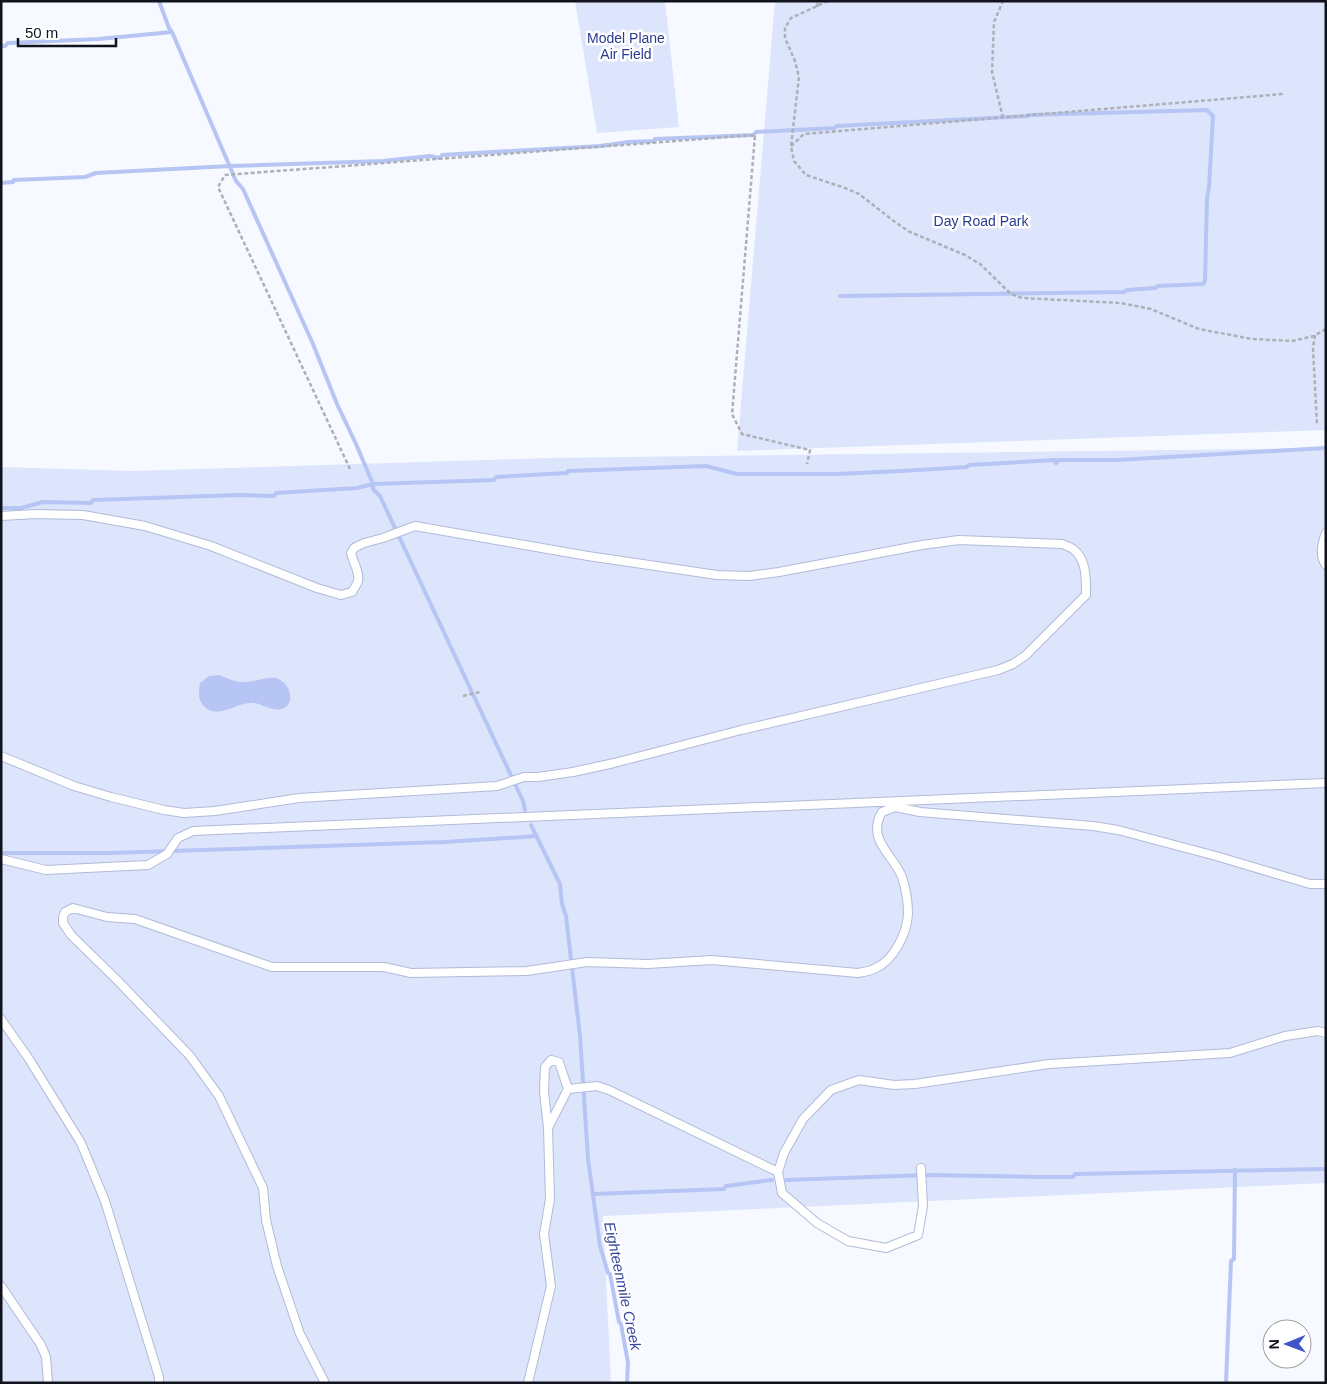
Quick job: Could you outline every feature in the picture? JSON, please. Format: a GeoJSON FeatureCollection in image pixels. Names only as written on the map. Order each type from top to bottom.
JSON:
{"type":"FeatureCollection","features":[{"type":"Feature","properties":{"kind":"lane"},"geometry":{"type":"LineString","coordinates":[[1,516],[36,514],[83,515],[145,526],[211,546],[317,588],[341,595],[352,592],[358,581],[357,568],[351,553],[354,548],[415,526],[588,556],[717,575],[748,576],[959,540],[1062,544],[1073,549],[1080,557],[1085,568],[1086,595],[1026,655],[1013,664],[998,670],[751,728],[614,763],[573,772],[522,777],[497,786],[299,798],[215,811],[184,813],[164,810],[92,792],[1,756]]}},
{"type":"Feature","properties":{"kind":"lane"},"geometry":{"type":"LineString","coordinates":[[1326,533],[1322,544],[1322,555],[1326,565]]}},
{"type":"Feature","properties":{"kind":"lane"},"geometry":{"type":"LineString","coordinates":[[1,859],[46,870],[148,866],[167,854],[178,838],[193,831],[1326,783]]}},
{"type":"Feature","properties":{"kind":"lane"},"geometry":{"type":"LineString","coordinates":[[325,1383],[300,1334],[277,1266],[266,1220],[263,1188],[219,1096],[190,1056],[71,935],[63,923],[62,917],[73,908],[107,917],[135,920],[272,967],[384,966],[411,973],[526,971],[583,963],[648,964],[712,960],[858,973],[876,968],[892,956],[902,938],[908,916],[907,895],[901,875],[879,842],[877,821],[882,812],[895,807],[920,812],[1093,826],[1118,830],[1216,856],[1310,884],[1326,884]]}},
{"type":"Feature","properties":{"kind":"lane"},"geometry":{"type":"LineString","coordinates":[[1,1019],[29,1059],[81,1143],[105,1201],[159,1377],[159,1383]]}},
{"type":"Feature","properties":{"kind":"lane"},"geometry":{"type":"LineString","coordinates":[[921,1168],[923,1206],[918,1235],[886,1248],[848,1241],[817,1223],[782,1193],[778,1172],[784,1153],[804,1118],[831,1090],[859,1080],[894,1085],[915,1084],[1049,1064],[1230,1053],[1285,1036],[1318,1031],[1326,1033]]}},
{"type":"Feature","properties":{"kind":"lane"},"geometry":{"type":"LineString","coordinates":[[528,1383],[551,1286],[544,1234],[550,1199],[548,1128],[544,1092],[545,1066],[551,1060],[559,1062],[571,1089]]}},
{"type":"Feature","properties":{"kind":"lane"},"geometry":{"type":"LineString","coordinates":[[571,1089],[597,1086],[609,1090],[778,1172]]}},
{"type":"Feature","properties":{"kind":"lane"},"geometry":{"type":"LineString","coordinates":[[548,1128],[571,1089]]}},
{"type":"Feature","properties":{"kind":"lane"},"geometry":{"type":"LineString","coordinates":[[1,1286],[41,1345],[46,1357],[48,1383]]}},
{"type":"Feature","properties":{"kind":"path"},"geometry":{"type":"LineString","coordinates":[[817,7],[818,1]]}},
{"type":"Feature","properties":{"kind":"path"},"geometry":{"type":"LineString","coordinates":[[828,1],[791,18],[785,28],[785,38],[795,61],[799,77],[791,146],[794,161],[806,175],[859,194],[894,222],[910,232],[965,255],[980,264],[1011,294],[1022,298],[1121,303],[1151,309],[1199,328],[1252,339],[1292,341],[1315,335],[1326,329]]}},
{"type":"Feature","properties":{"kind":"path"},"geometry":{"type":"LineString","coordinates":[[1002,118],[992,72],[994,22],[1003,1]]}},
{"type":"Feature","properties":{"kind":"path"},"geometry":{"type":"LineString","coordinates":[[791,146],[804,134],[1283,94]]}},
{"type":"Feature","properties":{"kind":"path"},"geometry":{"type":"LineString","coordinates":[[350,469],[218,187],[225,175],[755,135],[732,414],[742,434],[810,450],[807,464]]}},
{"type":"Feature","properties":{"kind":"path"},"geometry":{"type":"LineString","coordinates":[[1315,335],[1313,348],[1317,425]]}},
{"type":"Feature","properties":{"kind":"path"},"geometry":{"type":"LineString","coordinates":[[463,696],[480,692]]}},
{"type":"Feature","properties":{"kind":"green space","name":"Model Plane Air Field"},"geometry":{"type":"Polygon","coordinates":[[[575,1],[665,1],[679,127],[597,133],[575,1]]]}},
{"type":"Feature","properties":{"kind":"green space","name":"Day Road Park"},"geometry":{"type":"Polygon","coordinates":[[[775,1],[1326,1],[1326,430],[737,451],[775,1]]]}},
{"type":"Feature","properties":{"kind":"green space"},"geometry":{"type":"Polygon","coordinates":[[[1326,448],[1326,1183],[603,1216],[611,1383],[1,1383],[1,467],[132,471],[550,458],[1326,448]]]}},
{"type":"Feature","properties":{"kind":"water"},"geometry":{"type":"Polygon","coordinates":[[[219,675],[242,682],[276,678],[287,687],[290,701],[288,705],[280,709],[248,703],[228,710],[215,712],[209,710],[200,700],[200,683],[209,676],[219,675]]]}},
{"type":"Feature","properties":{"kind":"waterway"},"geometry":{"type":"LineString","coordinates":[[159,1],[236,181],[243,189],[313,344],[337,404],[373,484],[373,489],[380,496],[523,801],[525,810]]}},
{"type":"Feature","properties":{"kind":"waterway"},"geometry":{"type":"LineString","coordinates":[[1,46],[5,46],[8,43],[99,39],[172,32]]}},
{"type":"Feature","properties":{"kind":"waterway"},"geometry":{"type":"LineString","coordinates":[[1,183],[13,182],[14,180],[85,177],[96,173],[383,161],[430,156],[440,158],[442,155],[600,146],[654,141],[655,139],[754,135],[756,132],[834,128],[837,126],[1029,115],[1207,110],[1213,116],[1207,199],[1205,281],[1203,284],[1158,286],[1124,292],[840,296]]}},
{"type":"Feature","properties":{"kind":"waterway"},"geometry":{"type":"LineString","coordinates":[[1,508],[21,508],[43,502],[91,503],[93,500],[238,495],[274,496],[276,493],[357,488],[373,484],[494,480],[496,477],[567,473],[568,471],[706,466],[737,474],[837,474],[1055,460],[1056,463],[1059,460],[1117,460],[1326,448]]}},
{"type":"Feature","properties":{"kind":"waterway","name":"Eighteenmile Creek"},"geometry":{"type":"LineString","coordinates":[[531,825],[560,884],[562,904],[566,916],[580,1036],[588,1159],[600,1246],[608,1273],[610,1274],[628,1363],[627,1383]]}},
{"type":"Feature","properties":{"kind":"waterway"},"geometry":{"type":"LineString","coordinates":[[1,853],[111,853],[445,842],[537,836]]}},
{"type":"Feature","properties":{"kind":"waterway"},"geometry":{"type":"LineString","coordinates":[[786,1180],[927,1175],[1073,1177],[1075,1174],[1326,1169]]}},
{"type":"Feature","properties":{"kind":"waterway"},"geometry":{"type":"LineString","coordinates":[[1226,1383],[1231,1261],[1234,1259],[1235,1170]]}},
{"type":"Feature","properties":{"kind":"waterway"},"geometry":{"type":"LineString","coordinates":[[593,1194],[724,1189],[726,1186],[772,1180]]}}]}
